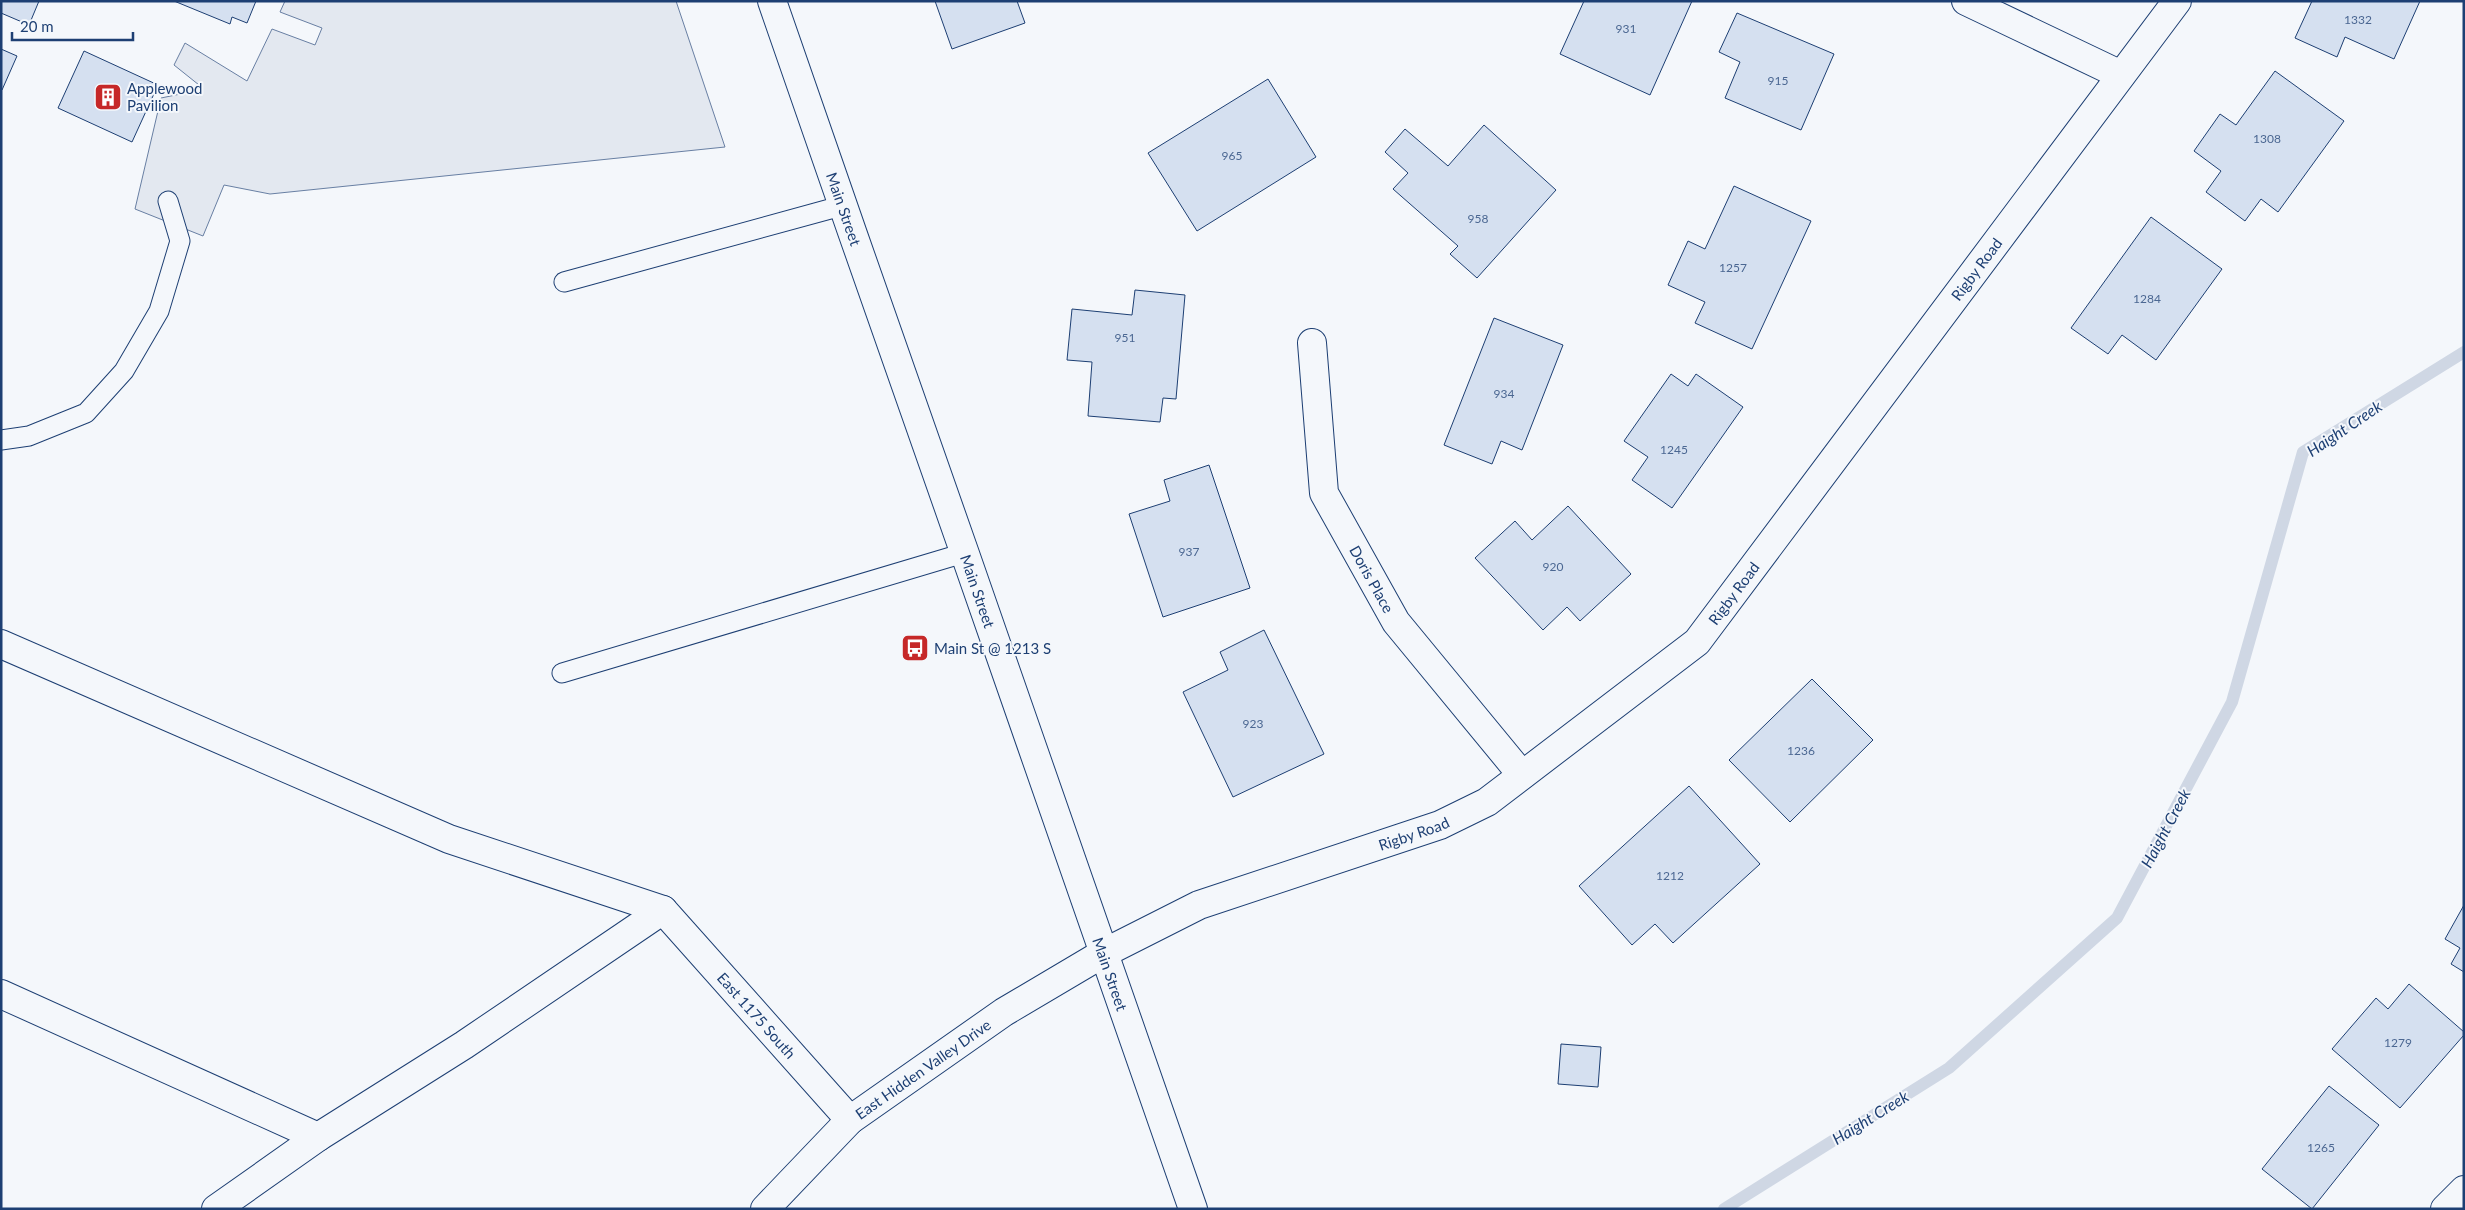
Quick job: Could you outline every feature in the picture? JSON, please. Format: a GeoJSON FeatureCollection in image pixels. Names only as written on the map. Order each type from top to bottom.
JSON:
{"type":"FeatureCollection","features":[{"type":"Feature","properties":{"kind":"street","name":"Main Street"},"geometry":{"type":"LineString","coordinates":[[772,1],[841,206],[1193,1209]]}},
{"type":"Feature","properties":{"kind":"street"},"geometry":{"type":"LineString","coordinates":[[1966,1],[2121,75]]}},
{"type":"Feature","properties":{"kind":"street","name":"Rigby Road"},"geometry":{"type":"LineString","coordinates":[[1102,954],[1199,905],[1440,825],[1487,802],[1697,642],[2177,1]]}},
{"type":"Feature","properties":{"kind":"street","name":"Doris Place"},"geometry":{"type":"LineString","coordinates":[[1312,343],[1324,493],[1396,622],[1522,775]]}},
{"type":"Feature","properties":{"kind":"street"},"geometry":{"type":"LineString","coordinates":[[1,644],[449,839],[663,910]]}},
{"type":"Feature","properties":{"kind":"street"},"geometry":{"type":"LineString","coordinates":[[216,1209],[318,1137],[464,1045],[663,910]]}},
{"type":"Feature","properties":{"kind":"street","name":"East 1175 South"},"geometry":{"type":"LineString","coordinates":[[663,910],[850,1120]]}},
{"type":"Feature","properties":{"kind":"street","name":"East Hidden Valley Drive"},"geometry":{"type":"LineString","coordinates":[[765,1209],[850,1120],[1004,1012],[1102,954]]}},
{"type":"Feature","properties":{"kind":"street"},"geometry":{"type":"LineString","coordinates":[[1,994],[318,1137]]}},
{"type":"Feature","properties":{"kind":"street"},"geometry":{"type":"LineString","coordinates":[[2445,1209],[2464,1190]]}},
{"type":"Feature","properties":{"kind":"lane"},"geometry":{"type":"LineString","coordinates":[[1,440],[29,436],[86,413],[124,371],[159,312],[180,241],[168,201]]}},
{"type":"Feature","properties":{"kind":"lane"},"geometry":{"type":"LineString","coordinates":[[564,282],[841,206]]}},
{"type":"Feature","properties":{"kind":"lane"},"geometry":{"type":"LineString","coordinates":[[562,673],[964,553]]}},
{"type":"Feature","properties":{"kind":"shaded area"},"geometry":{"type":"Polygon","coordinates":[[[285,1],[676,1],[725,147],[270,194],[224,185],[203,236],[135,209],[161,98],[195,91],[199,85],[174,65],[185,43],[247,81],[272,29],[315,45],[322,28],[280,12],[285,1]]]}},
{"type":"Feature","properties":{"kind":"building"},"geometry":{"type":"Polygon","coordinates":[[[1,1],[39,1],[29,25],[1,13],[1,1]]]}},
{"type":"Feature","properties":{"kind":"building"},"geometry":{"type":"Polygon","coordinates":[[[174,1],[256,1],[247,23],[232,17],[230,24],[174,1]]]}},
{"type":"Feature","properties":{"kind":"building"},"geometry":{"type":"Polygon","coordinates":[[[935,1],[1017,1],[1025,23],[952,49],[935,1]]]}},
{"type":"Feature","properties":{"kind":"building"},"geometry":{"type":"Polygon","coordinates":[[[1584,1],[1692,1],[1650,95],[1560,54],[1584,1]]]}},
{"type":"Feature","properties":{"kind":"building"},"geometry":{"type":"Polygon","coordinates":[[[2312,1],[2420,1],[2394,59],[2345,37],[2337,57],[2295,38],[2312,1]]]}},
{"type":"Feature","properties":{"kind":"building"},"geometry":{"type":"Polygon","coordinates":[[[1737,13],[1834,54],[1801,130],[1725,98],[1740,62],[1719,52],[1737,13]]]}},
{"type":"Feature","properties":{"kind":"building"},"geometry":{"type":"Polygon","coordinates":[[[1,49],[17,56],[2,90],[1,89],[1,49]]]}},
{"type":"Feature","properties":{"kind":"building","name":"Applewood Pavilion"},"geometry":{"type":"Polygon","coordinates":[[[84,51],[158,85],[132,142],[58,108],[84,51]]]}},
{"type":"Feature","properties":{"kind":"building"},"geometry":{"type":"Polygon","coordinates":[[[2275,71],[2344,121],[2278,212],[2261,199],[2245,221],[2206,192],[2221,171],[2194,151],[2220,114],[2236,125],[2275,71]]]}},
{"type":"Feature","properties":{"kind":"building"},"geometry":{"type":"Polygon","coordinates":[[[1268,79],[1316,157],[1197,231],[1148,153],[1268,79]]]}},
{"type":"Feature","properties":{"kind":"building"},"geometry":{"type":"Polygon","coordinates":[[[1484,125],[1556,190],[1477,278],[1450,254],[1458,246],[1393,189],[1408,173],[1385,152],[1405,129],[1448,166],[1484,125]]]}},
{"type":"Feature","properties":{"kind":"building"},"geometry":{"type":"Polygon","coordinates":[[[1734,186],[1811,221],[1752,349],[1695,323],[1705,302],[1668,285],[1688,241],[1705,249],[1734,186]]]}},
{"type":"Feature","properties":{"kind":"building"},"geometry":{"type":"Polygon","coordinates":[[[2151,217],[2222,269],[2156,360],[2122,335],[2108,354],[2071,328],[2151,217]]]}},
{"type":"Feature","properties":{"kind":"building"},"geometry":{"type":"Polygon","coordinates":[[[1135,290],[1185,295],[1176,399],[1163,398],[1160,422],[1088,416],[1092,362],[1067,360],[1072,309],[1132,315],[1135,290]]]}},
{"type":"Feature","properties":{"kind":"building"},"geometry":{"type":"Polygon","coordinates":[[[1494,318],[1563,345],[1522,450],[1501,441],[1492,464],[1444,445],[1494,318]]]}},
{"type":"Feature","properties":{"kind":"building"},"geometry":{"type":"Polygon","coordinates":[[[1671,374],[1688,386],[1696,374],[1743,407],[1672,508],[1632,480],[1648,457],[1624,441],[1671,374]]]}},
{"type":"Feature","properties":{"kind":"building"},"geometry":{"type":"Polygon","coordinates":[[[1209,465],[1250,588],[1163,617],[1129,514],[1170,501],[1164,480],[1209,465]]]}},
{"type":"Feature","properties":{"kind":"building"},"geometry":{"type":"Polygon","coordinates":[[[1568,506],[1631,574],[1580,621],[1567,607],[1543,630],[1475,558],[1515,521],[1532,540],[1568,506]]]}},
{"type":"Feature","properties":{"kind":"building"},"geometry":{"type":"Polygon","coordinates":[[[1264,630],[1324,754],[1233,797],[1183,692],[1228,670],[1220,652],[1264,630]]]}},
{"type":"Feature","properties":{"kind":"building"},"geometry":{"type":"Polygon","coordinates":[[[1812,679],[1873,740],[1790,822],[1729,760],[1812,679]]]}},
{"type":"Feature","properties":{"kind":"building"},"geometry":{"type":"Polygon","coordinates":[[[1689,786],[1760,864],[1673,943],[1655,924],[1632,945],[1579,886],[1689,786]]]}},
{"type":"Feature","properties":{"kind":"building"},"geometry":{"type":"Polygon","coordinates":[[[2464,905],[2464,972],[2451,964],[2460,948],[2445,939],[2464,905]]]}},
{"type":"Feature","properties":{"kind":"building"},"geometry":{"type":"Polygon","coordinates":[[[2409,984],[2464,1032],[2464,1035],[2400,1108],[2332,1049],[2376,998],[2388,1009],[2409,984]]]}},
{"type":"Feature","properties":{"kind":"building"},"geometry":{"type":"Polygon","coordinates":[[[1561,1044],[1601,1047],[1598,1087],[1558,1084],[1561,1044]]]}},
{"type":"Feature","properties":{"kind":"building"},"geometry":{"type":"Polygon","coordinates":[[[2329,1086],[2379,1125],[2312,1209],[2262,1169],[2329,1086]]]}},
{"type":"Feature","properties":{"kind":"waterway","name":"Haight Creek"},"geometry":{"type":"LineString","coordinates":[[1724,1209],[1949,1068],[2117,918],[2232,702],[2303,452],[2464,352]]}},
{"type":"Feature","properties":{"kind":"place","name":"Applewood Pavilion"},"geometry":{"type":"Point","coordinates":[108,97]}},
{"type":"Feature","properties":{"kind":"place","name":"Main St @ 1213 S"},"geometry":{"type":"Point","coordinates":[915,648]}}]}
